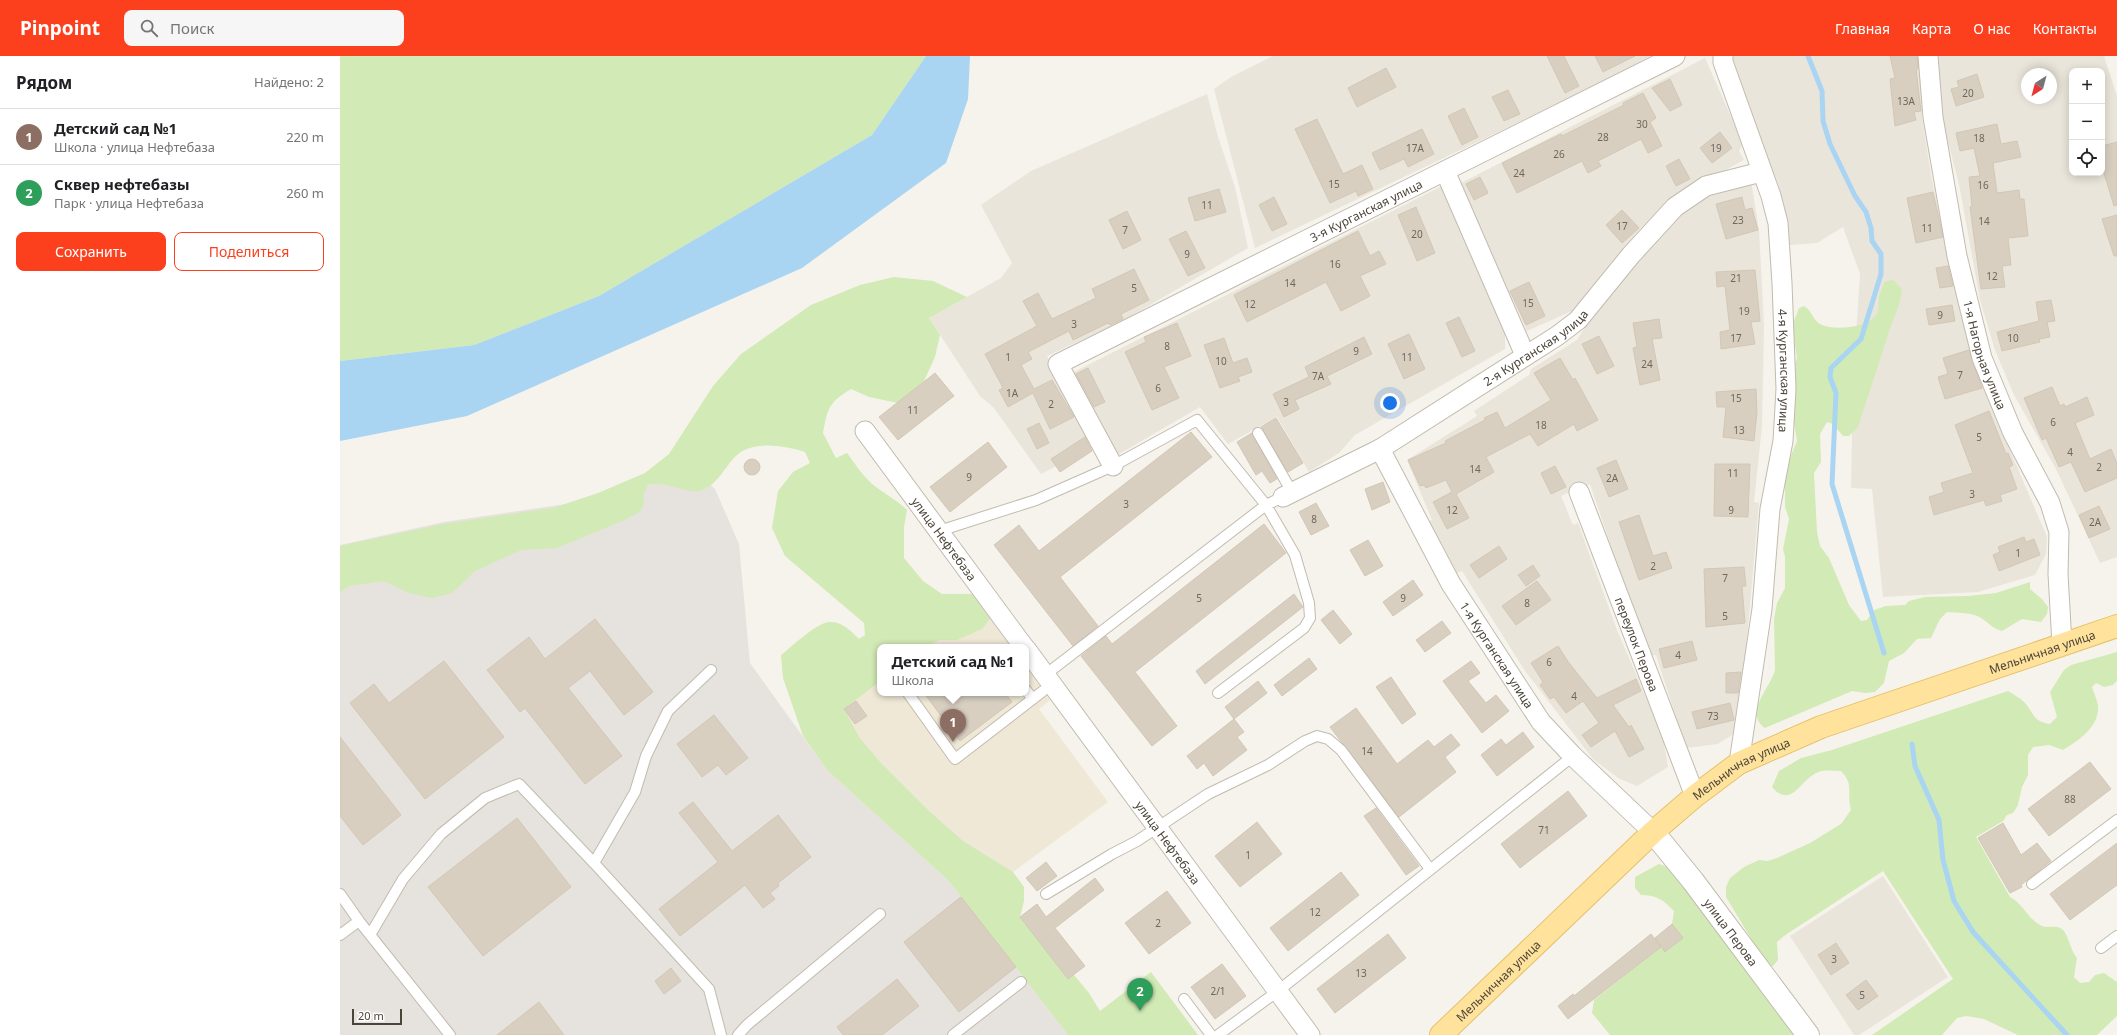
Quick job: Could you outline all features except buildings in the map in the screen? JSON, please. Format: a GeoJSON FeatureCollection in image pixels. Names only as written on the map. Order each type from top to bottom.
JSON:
{"type":"FeatureCollection","features":[{"type":"Feature","properties":{"kind":"main road","name":"Мельничная улица"},"geometry":{"type":"LineString","coordinates":[[1442,1035],[1653,832],[1695,796],[1739,763],[1821,727],[2117,626]]}},
{"type":"Feature","properties":{"kind":"street","name":"3-я Курганская улица"},"geometry":{"type":"LineString","coordinates":[[1113,466],[1058,364],[1675,56]]}},
{"type":"Feature","properties":{"kind":"street","name":"1-я Нагорная улица"},"geometry":{"type":"LineString","coordinates":[[1928,56],[1933,117],[1957,256],[1982,358],[2013,433],[2050,503],[2059,532],[2058,574],[2062,644]]}},
{"type":"Feature","properties":{"kind":"street","name":"4-я Курганская улица"},"geometry":{"type":"LineString","coordinates":[[1721,58],[1761,172],[1771,196],[1778,223],[1786,389],[1783,441],[1770,509],[1762,609],[1739,763]]}},
{"type":"Feature","properties":{"kind":"street"},"geometry":{"type":"LineString","coordinates":[[1445,171],[1525,355]]}},
{"type":"Feature","properties":{"kind":"street","name":"2-я Курганская улица"},"geometry":{"type":"LineString","coordinates":[[1280,498],[1380,449],[1578,320],[1631,255],[1675,207],[1706,186],[1761,172]]}},
{"type":"Feature","properties":{"kind":"street","name":"улица Нефтебаза"},"geometry":{"type":"LineString","coordinates":[[865,431],[1022,644]]}},
{"type":"Feature","properties":{"kind":"street","name":"1-я Курганская улица"},"geometry":{"type":"LineString","coordinates":[[1380,449],[1451,584],[1541,722],[1573,756],[1653,832]]}},
{"type":"Feature","properties":{"kind":"street","name":"переулок Перова"},"geometry":{"type":"LineString","coordinates":[[1580,492],[1695,796]]}},
{"type":"Feature","properties":{"kind":"street","name":"улица Нефтебаза"},"geometry":{"type":"LineString","coordinates":[[1029,656],[1044,683],[1158,828],[1310,1035]]}},
{"type":"Feature","properties":{"kind":"street","name":"улица Перова"},"geometry":{"type":"LineString","coordinates":[[1653,832],[1693,881],[1808,1035]]}},
{"type":"Feature","properties":{"kind":"lane"},"geometry":{"type":"LineString","coordinates":[[939,532],[1036,500],[1113,466],[1197,420],[1280,498]]}},
{"type":"Feature","properties":{"kind":"lane"},"geometry":{"type":"LineString","coordinates":[[1218,693],[1304,628],[1310,618],[1309,603],[1280,498],[1258,433]]}},
{"type":"Feature","properties":{"kind":"lane"},"geometry":{"type":"LineString","coordinates":[[910,696],[955,759],[1032,698],[1044,683],[1280,498]]}},
{"type":"Feature","properties":{"kind":"lane"},"geometry":{"type":"LineString","coordinates":[[594,863],[635,792],[646,756],[668,711],[711,670]]}},
{"type":"Feature","properties":{"kind":"lane"},"geometry":{"type":"LineString","coordinates":[[1029,694],[1032,698]]}},
{"type":"Feature","properties":{"kind":"lane"},"geometry":{"type":"LineString","coordinates":[[1046,894],[1158,828],[1208,794],[1268,765],[1305,741],[1317,736],[1328,739],[1341,750],[1430,870]]}},
{"type":"Feature","properties":{"kind":"lane"},"geometry":{"type":"LineString","coordinates":[[1218,1035],[1278,991],[1573,756]]}},
{"type":"Feature","properties":{"kind":"lane"},"geometry":{"type":"LineString","coordinates":[[370,935],[403,879],[441,834],[485,798],[519,784],[594,863],[709,989],[721,1035]]}},
{"type":"Feature","properties":{"kind":"lane"},"geometry":{"type":"LineString","coordinates":[[2032,884],[2117,820]]}},
{"type":"Feature","properties":{"kind":"lane"},"geometry":{"type":"LineString","coordinates":[[340,894],[358,921],[450,1035]]}},
{"type":"Feature","properties":{"kind":"lane"},"geometry":{"type":"LineString","coordinates":[[738,1035],[747,1025],[880,914]]}},
{"type":"Feature","properties":{"kind":"lane"},"geometry":{"type":"LineString","coordinates":[[340,935],[358,921]]}},
{"type":"Feature","properties":{"kind":"lane"},"geometry":{"type":"LineString","coordinates":[[2101,948],[2117,936]]}},
{"type":"Feature","properties":{"kind":"lane"},"geometry":{"type":"LineString","coordinates":[[953,1035],[1021,982]]}},
{"type":"Feature","properties":{"kind":"lane"},"geometry":{"type":"LineString","coordinates":[[1184,999],[1211,1035]]}},
{"type":"Feature","properties":{"kind":"shaded area"},"geometry":{"type":"Polygon","coordinates":[[[1273,56],[1650,56],[1607,80],[1255,248],[1214,89],[1231,77],[1273,56]]]}},
{"type":"Feature","properties":{"kind":"shaded area"},"geometry":{"type":"Polygon","coordinates":[[[1733,56],[1922,56],[1922,117],[1931,175],[1969,345],[1991,406],[2047,537],[2046,554],[2035,575],[1978,592],[1883,597],[1872,489],[1851,488],[1853,381],[1860,274],[1843,227],[1817,243],[1789,245],[1778,183],[1734,75],[1733,56]]]}},
{"type":"Feature","properties":{"kind":"shaded area"},"geometry":{"type":"Polygon","coordinates":[[[1936,56],[2104,56],[2117,96],[2117,557],[2100,563],[2056,469],[2014,395],[1995,350],[1980,300],[1959,184],[1943,123],[1936,56]]]}},
{"type":"Feature","properties":{"kind":"shaded area"},"geometry":{"type":"Polygon","coordinates":[[[1705,58],[1743,144],[1739,151],[1744,160],[1692,188],[1663,208],[1640,229],[1572,311],[1527,331],[1459,184],[1705,58]]]}},
{"type":"Feature","properties":{"kind":"shaded area"},"geometry":{"type":"Polygon","coordinates":[[[1207,94],[1218,137],[1235,187],[1248,248],[1124,320],[1047,356],[1079,414],[1087,436],[1052,458],[1056,466],[1041,474],[994,408],[980,396],[929,318],[1001,278],[1012,263],[981,205],[1031,171],[1207,94]]]}},
{"type":"Feature","properties":{"kind":"shaded area"},"geometry":{"type":"Polygon","coordinates":[[[1751,181],[1759,230],[1764,326],[1762,426],[1754,502],[1759,503],[1748,628],[1738,719],[1732,735],[1718,744],[1686,748],[1656,655],[1648,656],[1590,484],[1561,496],[1573,525],[1578,523],[1617,630],[1663,737],[1668,767],[1637,786],[1618,778],[1593,759],[1525,671],[1462,571],[1457,573],[1441,542],[1434,545],[1424,524],[1432,520],[1407,460],[1477,416],[1474,411],[1529,375],[1531,369],[1577,340],[1595,311],[1658,234],[1706,195],[1751,181]]]}},
{"type":"Feature","properties":{"kind":"shaded area"},"geometry":{"type":"Polygon","coordinates":[[[1444,185],[1505,328],[1505,349],[1355,435],[1339,453],[1309,472],[1277,417],[1228,444],[1200,407],[1114,457],[1070,374],[1444,185]]]}},
{"type":"Feature","properties":{"kind":"shaded area"},"geometry":{"type":"Polygon","coordinates":[[[691,467],[715,489],[739,544],[750,663],[827,770],[949,881],[1068,1035],[340,1035],[340,545],[444,522],[627,495],[691,467]]]}},
{"type":"Feature","properties":{"kind":"shaded area"},"geometry":{"type":"Polygon","coordinates":[[[972,594],[1009,644],[903,644],[972,594]]]}},
{"type":"Feature","properties":{"kind":"shaded area"},"geometry":{"type":"Polygon","coordinates":[[[877,663],[877,696],[1029,696],[1029,672],[1050,700],[1039,709],[1108,802],[979,897],[817,707],[877,663]]]}},
{"type":"Feature","properties":{"kind":"shaded area"},"geometry":{"type":"Polygon","coordinates":[[[1883,876],[1948,977],[1859,1035],[1854,1035],[1790,936],[1883,876]]]}},
{"type":"Feature","properties":{"kind":"green space"},"geometry":{"type":"Polygon","coordinates":[[[340,56],[926,56],[872,135],[599,296],[474,345],[340,361],[340,56]]]}},
{"type":"Feature","properties":{"kind":"green space"},"geometry":{"type":"Polygon","coordinates":[[[894,277],[933,281],[967,297],[929,318],[940,335],[935,357],[924,381],[898,403],[869,397],[851,389],[833,402],[826,418],[823,433],[836,458],[847,453],[868,480],[907,510],[904,527],[904,558],[923,581],[942,594],[972,594],[990,619],[982,629],[957,640],[940,640],[931,644],[877,644],[877,683],[844,709],[859,737],[880,762],[930,812],[963,841],[1013,872],[1024,887],[1024,901],[1020,917],[1068,979],[1074,975],[1089,993],[1100,1011],[1151,972],[1198,1035],[1068,1035],[949,881],[827,770],[803,736],[783,678],[781,655],[805,635],[825,623],[839,623],[850,630],[859,639],[865,635],[864,623],[785,556],[772,528],[778,491],[793,472],[810,463],[805,452],[779,446],[752,447],[737,455],[716,481],[706,489],[699,491],[689,491],[662,484],[648,485],[643,495],[644,503],[640,512],[557,548],[521,550],[475,571],[452,593],[432,598],[409,593],[384,581],[349,586],[340,592],[340,546],[443,524],[553,508],[598,493],[645,473],[669,454],[713,386],[741,354],[811,305],[860,285],[894,277]]]}},
{"type":"Feature","properties":{"kind":"green space"},"geometry":{"type":"Polygon","coordinates":[[[1893,280],[1902,289],[1900,302],[1858,427],[1849,436],[1843,436],[1833,424],[1827,422],[1820,434],[1821,462],[1814,473],[1817,532],[1820,546],[1829,558],[1849,605],[1861,621],[1867,620],[1874,610],[1886,606],[1905,605],[1909,601],[1925,597],[1968,596],[1996,593],[2030,582],[2030,589],[2042,599],[2048,607],[2047,614],[2041,622],[2022,619],[2002,631],[1977,616],[1947,612],[1940,619],[1931,638],[1917,639],[1904,653],[1889,661],[1884,683],[1875,692],[1865,693],[1852,691],[1765,728],[1759,722],[1757,708],[1775,670],[1774,619],[1777,603],[1785,588],[1785,557],[1783,549],[1789,519],[1785,507],[1785,477],[1790,458],[1797,441],[1790,400],[1792,373],[1797,358],[1792,326],[1799,308],[1804,306],[1820,324],[1826,326],[1841,328],[1866,323],[1877,313],[1879,297],[1884,282],[1893,280]]]}},
{"type":"Feature","properties":{"kind":"green space"},"geometry":{"type":"Polygon","coordinates":[[[2117,652],[2117,681],[2113,685],[2104,687],[2096,683],[2092,687],[2098,705],[2098,713],[2092,727],[2081,738],[2063,750],[2049,745],[2033,747],[2028,755],[2028,775],[2022,787],[2018,805],[2013,813],[2007,815],[2003,821],[1976,837],[2010,897],[2015,900],[2037,923],[2045,927],[2058,927],[2063,930],[2077,958],[2074,977],[2080,983],[2089,982],[2095,975],[2104,973],[2117,982],[2117,1016],[2097,1035],[2018,1035],[1984,1019],[1966,1016],[1957,1018],[1942,1035],[1872,1035],[1953,979],[1883,871],[1784,936],[1777,942],[1778,960],[1773,966],[1767,965],[1726,897],[1726,887],[1730,878],[1744,867],[1759,860],[1768,861],[1777,858],[1810,843],[1841,824],[1851,810],[1848,781],[1841,771],[1825,771],[1816,773],[1795,791],[1785,795],[1779,793],[1772,787],[1779,771],[1801,758],[1832,750],[2008,691],[2024,702],[2037,719],[2044,723],[2050,724],[2057,717],[2050,692],[2064,670],[2071,665],[2117,652]]]}},
{"type":"Feature","properties":{"kind":"green space"},"geometry":{"type":"Polygon","coordinates":[[[1659,864],[1673,869],[1800,1035],[1610,1035],[1592,1013],[1594,1000],[1661,947],[1666,952],[1683,938],[1672,924],[1674,911],[1656,897],[1641,895],[1635,888],[1635,877],[1659,864]]]}},
{"type":"Feature","properties":{"kind":"water"},"geometry":{"type":"Polygon","coordinates":[[[926,56],[970,56],[968,99],[946,163],[802,268],[467,416],[340,441],[340,361],[474,345],[599,296],[872,135],[926,56]]]}},
{"type":"Feature","properties":{"kind":"waterway"},"geometry":{"type":"LineString","coordinates":[[1808,56],[1822,91],[1823,121],[1830,144],[1855,196],[1866,212],[1871,228],[1872,241],[1881,254],[1881,274],[1861,339],[1831,368],[1830,377],[1836,393],[1832,484],[1884,653]]}},
{"type":"Feature","properties":{"kind":"waterway"},"geometry":{"type":"LineString","coordinates":[[1912,744],[1915,766],[1939,820],[1943,860],[1954,901],[1973,932],[2067,1035]]}},
{"type":"Feature","properties":{"kind":"place","name":"Детский сад №1"},"geometry":{"type":"Point","coordinates":[953,742]}},
{"type":"Feature","properties":{"kind":"place","name":"Сквер нефтебазы"},"geometry":{"type":"Point","coordinates":[1140,1011]}}]}
